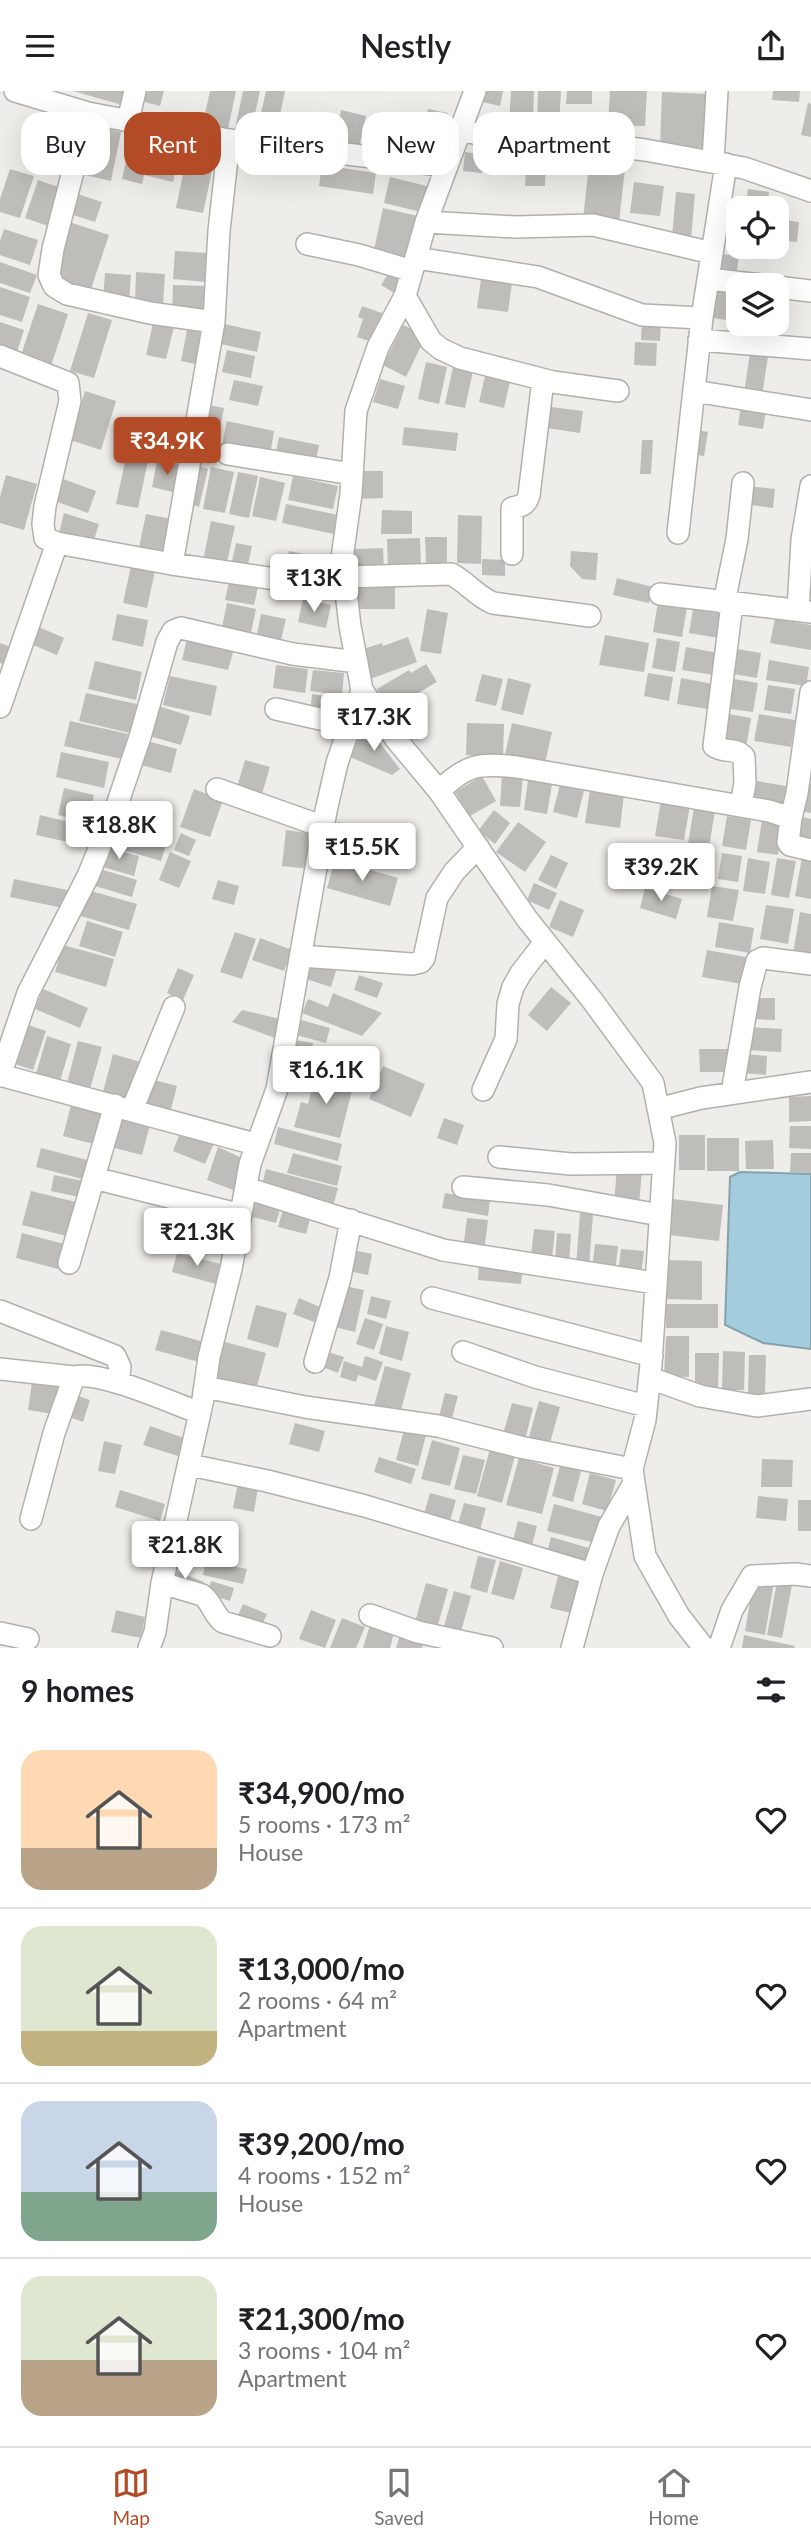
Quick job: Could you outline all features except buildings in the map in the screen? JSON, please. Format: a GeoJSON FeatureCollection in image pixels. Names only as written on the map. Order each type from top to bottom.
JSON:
{"type":"FeatureCollection","features":[{"type":"Feature","properties":{"kind":"street"},"geometry":{"type":"LineString","coordinates":[[16,91],[85,112]]}},
{"type":"Feature","properties":{"kind":"street"},"geometry":{"type":"LineString","coordinates":[[130,112],[135,91]]}},
{"type":"Feature","properties":{"kind":"street"},"geometry":{"type":"LineString","coordinates":[[459,135],[475,91]]}},
{"type":"Feature","properties":{"kind":"street"},"geometry":{"type":"LineString","coordinates":[[678,533],[699,340],[712,253],[719,163],[717,91]]}},
{"type":"Feature","properties":{"kind":"street"},"geometry":{"type":"LineString","coordinates":[[461,130],[500,139],[552,138],[719,163],[744,168],[811,191]]}},
{"type":"Feature","properties":{"kind":"street"},"geometry":{"type":"LineString","coordinates":[[221,138],[362,156]]}},
{"type":"Feature","properties":{"kind":"street"},"geometry":{"type":"LineString","coordinates":[[172,564],[214,322],[219,231],[229,140]]}},
{"type":"Feature","properties":{"kind":"street"},"geometry":{"type":"LineString","coordinates":[[72,175],[53,249],[49,275],[54,286],[67,294],[150,313],[214,322]]}},
{"type":"Feature","properties":{"kind":"street"},"geometry":{"type":"LineString","coordinates":[[444,175],[426,222],[405,296],[378,347],[356,411],[342,558],[362,690],[395,738],[439,791],[545,942],[653,1083],[665,1143],[652,1356],[646,1406],[633,1476],[609,1526],[592,1574],[572,1648]]}},
{"type":"Feature","properties":{"kind":"street"},"geometry":{"type":"LineString","coordinates":[[426,222],[516,227],[593,225],[712,253]]}},
{"type":"Feature","properties":{"kind":"street"},"geometry":{"type":"LineString","coordinates":[[307,244],[414,265],[538,277],[642,315],[702,319]]}},
{"type":"Feature","properties":{"kind":"street"},"geometry":{"type":"LineString","coordinates":[[708,279],[726,281]]}},
{"type":"Feature","properties":{"kind":"street"},"geometry":{"type":"LineString","coordinates":[[789,288],[811,291]]}},
{"type":"Feature","properties":{"kind":"street"},"geometry":{"type":"LineString","coordinates":[[405,296],[431,341],[460,358],[543,380],[618,391]]}},
{"type":"Feature","properties":{"kind":"street"},"geometry":{"type":"LineString","coordinates":[[699,340],[811,349]]}},
{"type":"Feature","properties":{"kind":"street"},"geometry":{"type":"LineString","coordinates":[[0,356],[68,383],[70,389],[70,401],[43,524],[45,538],[57,543],[172,564],[344,583],[451,574],[463,580],[479,597],[493,603],[590,616]]}},
{"type":"Feature","properties":{"kind":"street"},"geometry":{"type":"LineString","coordinates":[[512,554],[512,508],[522,506],[529,495],[543,380]]}},
{"type":"Feature","properties":{"kind":"street"},"geometry":{"type":"LineString","coordinates":[[694,391],[811,410]]}},
{"type":"Feature","properties":{"kind":"street"},"geometry":{"type":"LineString","coordinates":[[228,454],[352,474]]}},
{"type":"Feature","properties":{"kind":"street"},"geometry":{"type":"LineString","coordinates":[[741,805],[745,783],[744,757],[737,751],[717,749],[714,746],[743,483]]}},
{"type":"Feature","properties":{"kind":"street"},"geometry":{"type":"LineString","coordinates":[[660,594],[804,611],[802,540],[811,486]]}},
{"type":"Feature","properties":{"kind":"street"},"geometry":{"type":"LineString","coordinates":[[0,707],[57,543]]}},
{"type":"Feature","properties":{"kind":"street"},"geometry":{"type":"LineString","coordinates":[[255,1145],[0,1075],[29,993],[88,876],[117,805],[167,642],[173,631],[181,628],[293,654],[356,662]]}},
{"type":"Feature","properties":{"kind":"street"},"geometry":{"type":"LineString","coordinates":[[149,1648],[155,1632],[162,1583],[190,1465],[209,1357],[221,1318],[255,1145],[277,1089],[337,763],[362,690]]}},
{"type":"Feature","properties":{"kind":"street"},"geometry":{"type":"LineString","coordinates":[[811,692],[788,842],[790,845],[811,850]]}},
{"type":"Feature","properties":{"kind":"street"},"geometry":{"type":"LineString","coordinates":[[276,709],[351,726]]}},
{"type":"Feature","properties":{"kind":"street"},"geometry":{"type":"LineString","coordinates":[[439,791],[456,775],[473,767],[492,764],[741,805],[791,818]]}},
{"type":"Feature","properties":{"kind":"street"},"geometry":{"type":"LineString","coordinates":[[217,789],[324,827]]}},
{"type":"Feature","properties":{"kind":"street"},"geometry":{"type":"LineString","coordinates":[[301,956],[412,964],[421,962],[437,898],[454,872],[478,847]]}},
{"type":"Feature","properties":{"kind":"street"},"geometry":{"type":"LineString","coordinates":[[483,1090],[506,1039],[513,987],[545,942]]}},
{"type":"Feature","properties":{"kind":"street"},"geometry":{"type":"LineString","coordinates":[[732,1093],[757,961],[763,958],[811,964]]}},
{"type":"Feature","properties":{"kind":"street"},"geometry":{"type":"LineString","coordinates":[[69,1263],[94,1178],[124,1107],[174,1007]]}},
{"type":"Feature","properties":{"kind":"street"},"geometry":{"type":"LineString","coordinates":[[658,1109],[732,1093],[811,1082]]}},
{"type":"Feature","properties":{"kind":"street"},"geometry":{"type":"LineString","coordinates":[[499,1157],[571,1164],[663,1163]]}},
{"type":"Feature","properties":{"kind":"street"},"geometry":{"type":"LineString","coordinates":[[94,1178],[241,1215]]}},
{"type":"Feature","properties":{"kind":"street"},"geometry":{"type":"LineString","coordinates":[[463,1187],[548,1195],[660,1215]]}},
{"type":"Feature","properties":{"kind":"street"},"geometry":{"type":"LineString","coordinates":[[246,1188],[443,1250],[655,1283]]}},
{"type":"Feature","properties":{"kind":"street"},"geometry":{"type":"LineString","coordinates":[[314,1362],[340,1278],[351,1220]]}},
{"type":"Feature","properties":{"kind":"street"},"geometry":{"type":"LineString","coordinates":[[432,1298],[652,1356]]}},
{"type":"Feature","properties":{"kind":"street"},"geometry":{"type":"LineString","coordinates":[[0,1311],[115,1356],[120,1367],[118,1383]]}},
{"type":"Feature","properties":{"kind":"street"},"geometry":{"type":"LineString","coordinates":[[463,1352],[535,1377],[646,1406]]}},
{"type":"Feature","properties":{"kind":"street"},"geometry":{"type":"LineString","coordinates":[[0,1370],[74,1377],[82,1375],[118,1383],[200,1413]]}},
{"type":"Feature","properties":{"kind":"street"},"geometry":{"type":"LineString","coordinates":[[31,1519],[54,1433],[74,1377]]}},
{"type":"Feature","properties":{"kind":"street"},"geometry":{"type":"LineString","coordinates":[[650,1378],[700,1396],[757,1406],[811,1399]]}},
{"type":"Feature","properties":{"kind":"street"},"geometry":{"type":"LineString","coordinates":[[205,1387],[306,1407],[438,1426],[633,1476]]}},
{"type":"Feature","properties":{"kind":"street"},"geometry":{"type":"LineString","coordinates":[[190,1465],[365,1506],[592,1574]]}},
{"type":"Feature","properties":{"kind":"street"},"geometry":{"type":"LineString","coordinates":[[633,1476],[645,1556],[680,1616],[704,1648]]}},
{"type":"Feature","properties":{"kind":"street"},"geometry":{"type":"LineString","coordinates":[[719,1648],[732,1610],[752,1576],[796,1573],[811,1576]]}},
{"type":"Feature","properties":{"kind":"street"},"geometry":{"type":"LineString","coordinates":[[162,1583],[207,1598],[223,1622],[270,1636]]}},
{"type":"Feature","properties":{"kind":"street"},"geometry":{"type":"LineString","coordinates":[[370,1615],[418,1632],[492,1648]]}},
{"type":"Feature","properties":{"kind":"street"},"geometry":{"type":"LineString","coordinates":[[0,1633],[28,1640]]}},
{"type":"Feature","properties":{"kind":"water"},"geometry":{"type":"Polygon","coordinates":[[[740,1172],[811,1174],[811,1349],[763,1343],[725,1325],[730,1177],[740,1172]]]}}]}
